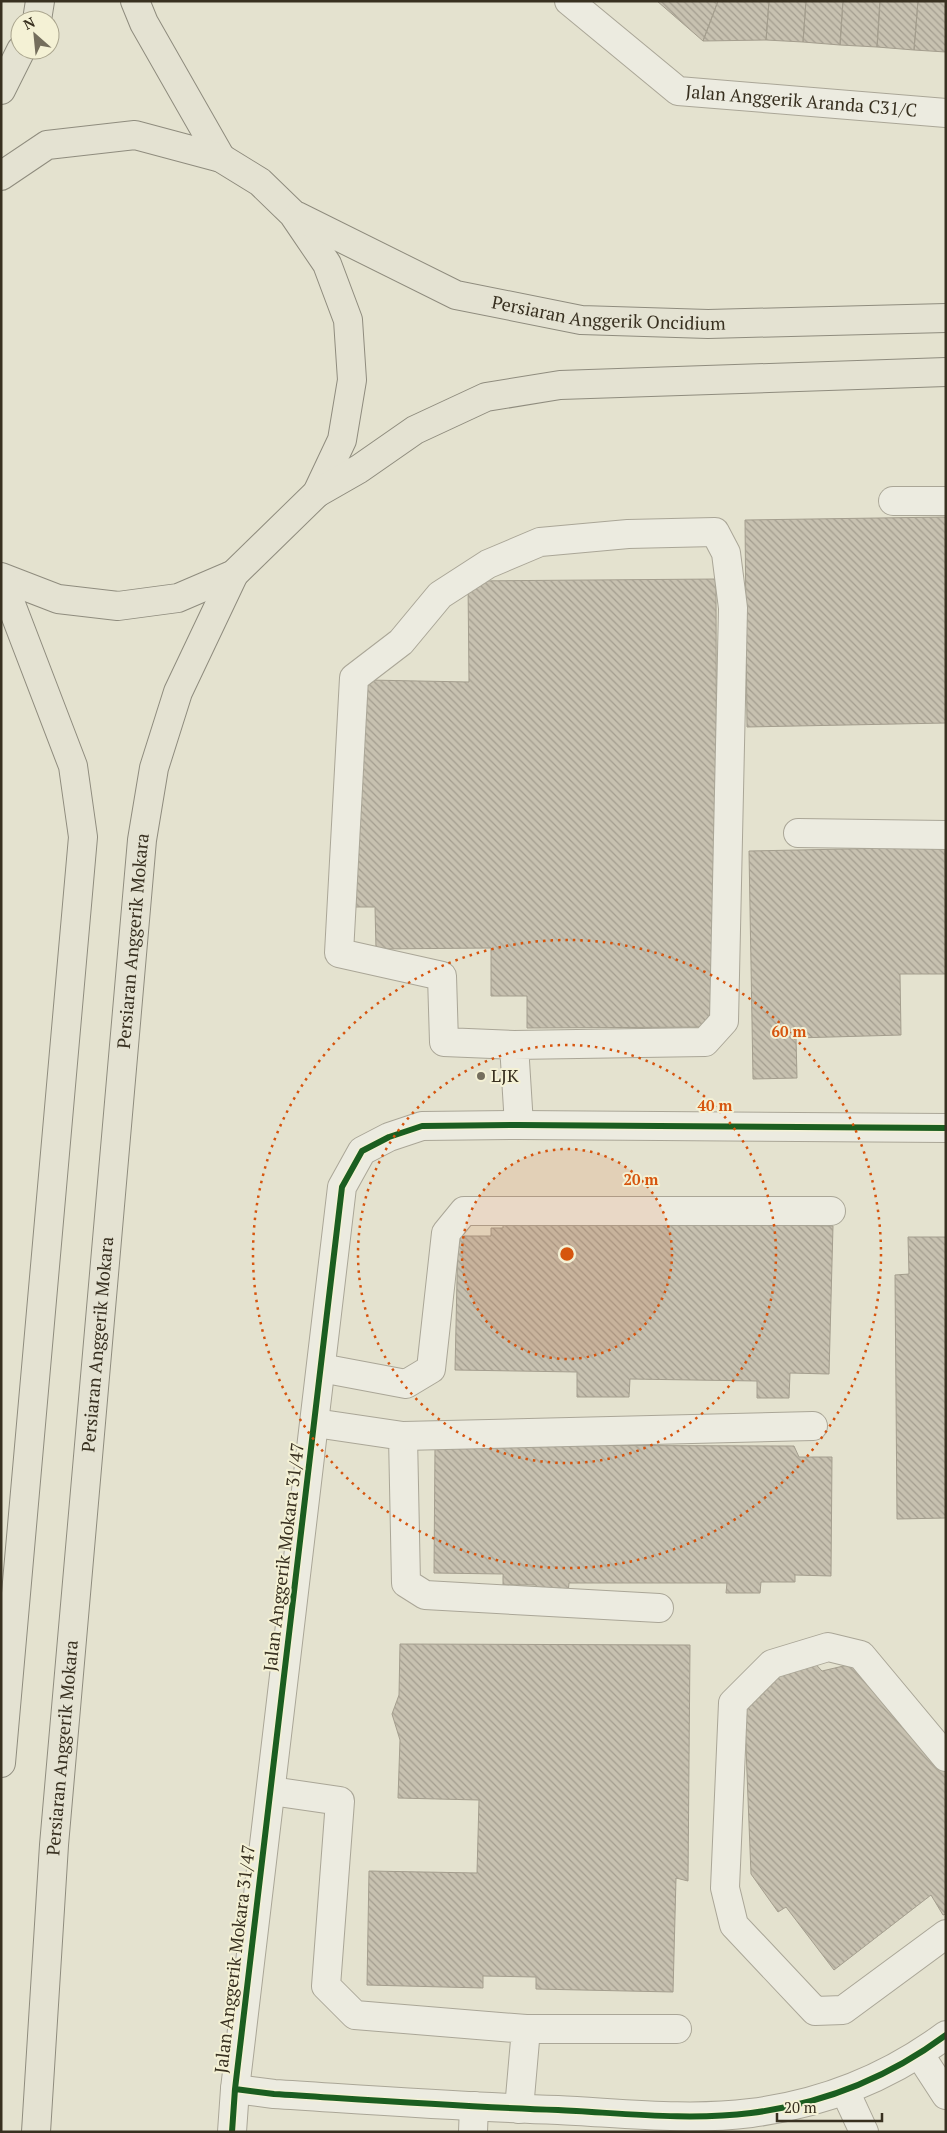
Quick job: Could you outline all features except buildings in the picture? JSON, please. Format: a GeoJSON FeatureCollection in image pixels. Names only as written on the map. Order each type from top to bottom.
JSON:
{"type":"FeatureCollection","features":[{"type":"Feature","properties":{"kind":"main road"},"geometry":{"type":"LineString","coordinates":[[135,1],[144,23],[221,158]]}},
{"type":"Feature","properties":{"kind":"main road"},"geometry":{"type":"LineString","coordinates":[[1,90],[17,60]]}},
{"type":"Feature","properties":{"kind":"main road"},"geometry":{"type":"LineString","coordinates":[[1,176],[47,145],[135,135],[221,158],[260,182],[294,214],[327,264],[348,320],[352,380],[342,440],[317,493]]}},
{"type":"Feature","properties":{"kind":"main road","name":"Persiaran Anggerik Oncidium"},"geometry":{"type":"LineString","coordinates":[[294,214],[456,295],[581,320],[708,324],[946,318]]}},
{"type":"Feature","properties":{"kind":"main road"},"geometry":{"type":"LineString","coordinates":[[1,578],[58,599],[118,606],[178,598],[234,574],[317,493],[359,469],[415,430],[486,397],[560,385],[946,372]]}},
{"type":"Feature","properties":{"kind":"main road","name":"Persiaran Anggerik Mokara"},"geometry":{"type":"LineString","coordinates":[[36,2132],[54,1845],[142,840],[154,768],[178,692],[234,574]]}},
{"type":"Feature","properties":{"kind":"main road"},"geometry":{"type":"LineString","coordinates":[[1,578],[73,766],[83,837],[1,1763]]}},
{"type":"Feature","properties":{"kind":"street","name":"Jalan Anggerik Aranda C31/C"},"geometry":{"type":"LineString","coordinates":[[569,1],[678,91],[946,113]]}},
{"type":"Feature","properties":{"kind":"street"},"geometry":{"type":"LineString","coordinates":[[893,501],[946,501]]}},
{"type":"Feature","properties":{"kind":"street"},"geometry":{"type":"LineString","coordinates":[[715,532],[726,554],[733,608],[724,1021],[705,1042],[514,1045],[444,1042],[442,976],[339,953],[354,678],[401,642],[440,595],[488,564],[540,542],[628,534],[715,532]]}},
{"type":"Feature","properties":{"kind":"street"},"geometry":{"type":"LineString","coordinates":[[798,833],[946,835]]}},
{"type":"Feature","properties":{"kind":"street"},"geometry":{"type":"LineString","coordinates":[[514,1045],[519,1125]]}},
{"type":"Feature","properties":{"kind":"street","name":"Jalan Anggerik Mokara 31/47"},"geometry":{"type":"LineString","coordinates":[[232,2132],[234,2089],[342,1187],[362,1151],[389,1137],[422,1126],[946,1128]]}},
{"type":"Feature","properties":{"kind":"street"},"geometry":{"type":"LineString","coordinates":[[321,1368],[406,1384],[431,1369],[446,1233],[464,1211],[831,1211]]}},
{"type":"Feature","properties":{"kind":"street"},"geometry":{"type":"LineString","coordinates":[[315,1424],[403,1436],[813,1426]]}},
{"type":"Feature","properties":{"kind":"street"},"geometry":{"type":"LineString","coordinates":[[403,1436],[406,1583],[425,1595],[659,1608]]}},
{"type":"Feature","properties":{"kind":"street"},"geometry":{"type":"LineString","coordinates":[[946,1756],[861,1655],[828,1647],[772,1664],[733,1704],[725,1888],[734,1925],[815,2011],[843,2010],[946,1934]]}},
{"type":"Feature","properties":{"kind":"street"},"geometry":{"type":"LineString","coordinates":[[271,1791],[340,1801],[326,1986],[355,2015],[526,2029],[677,2029]]}},
{"type":"Feature","properties":{"kind":"street"},"geometry":{"type":"LineString","coordinates":[[519,2109],[526,2029]]}},
{"type":"Feature","properties":{"kind":"street"},"geometry":{"type":"LineString","coordinates":[[234,2089],[473,2119],[519,2109],[690,2116],[750,2113],[806,2103],[845,2092],[920,2055],[946,2035]]}},
{"type":"Feature","properties":{"kind":"street"},"geometry":{"type":"LineString","coordinates":[[920,2055],[946,2095]]}},
{"type":"Feature","properties":{"kind":"street"},"geometry":{"type":"LineString","coordinates":[[845,2092],[864,2132]]}},
{"type":"Feature","properties":{"kind":"cycle path"},"geometry":{"type":"LineString","coordinates":[[232,2132],[235,2089],[342,1187],[362,1151],[389,1137],[422,1126],[946,1128]]}},
{"type":"Feature","properties":{"kind":"cycle path"},"geometry":{"type":"LineString","coordinates":[[235,2089],[274,2094],[654,2116],[727,2115],[777,2109],[829,2096],[878,2076],[901,2064],[946,2035]]}},
{"type":"Feature","properties":{"kind":"place","name":"LJK"},"geometry":{"type":"Point","coordinates":[481,1076]}}]}
